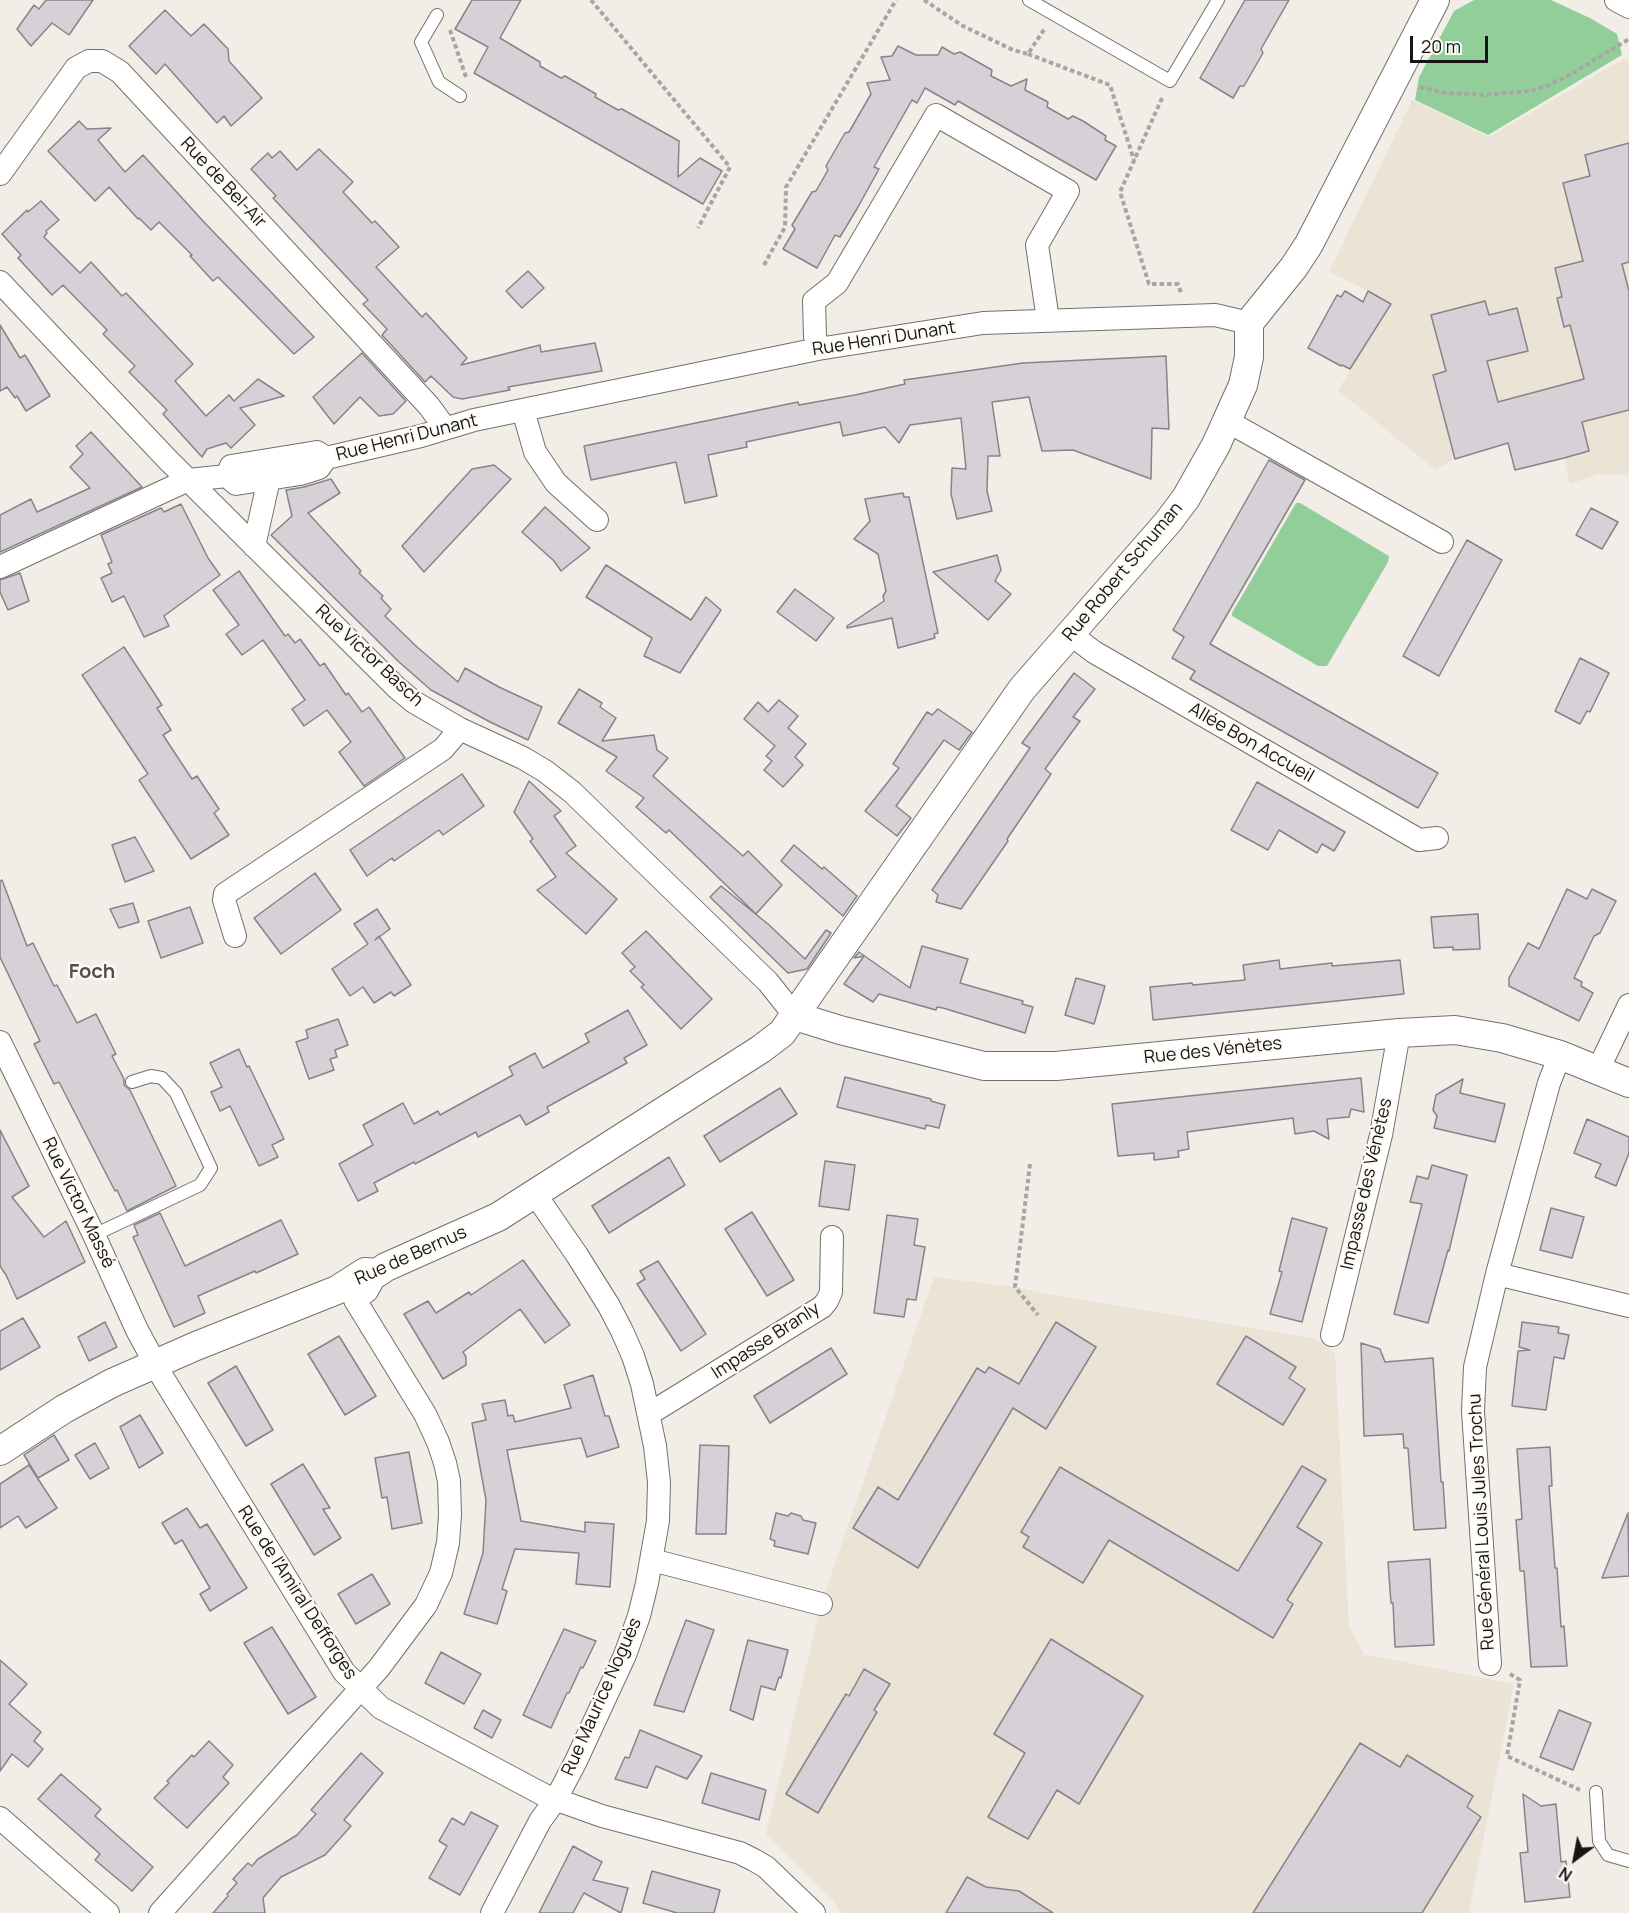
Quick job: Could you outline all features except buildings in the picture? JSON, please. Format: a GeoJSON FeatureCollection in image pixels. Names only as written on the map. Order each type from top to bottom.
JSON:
{"type":"FeatureCollection","features":[{"type":"Feature","properties":{"kind":"street"},"geometry":{"type":"LineString","coordinates":[[1250,323],[1309,244],[1435,0]]}},
{"type":"Feature","properties":{"kind":"street"},"geometry":{"type":"LineString","coordinates":[[1616,0],[1629,7]]}},
{"type":"Feature","properties":{"kind":"street","name":"Rue de Bel-Air"},"geometry":{"type":"LineString","coordinates":[[0,174],[76,68],[89,62],[102,61],[120,72],[429,406],[445,428]]}},
{"type":"Feature","properties":{"kind":"street"},"geometry":{"type":"LineString","coordinates":[[818,349],[815,336],[814,301],[837,283],[936,115],[1068,191],[1037,245],[1048,320]]}},
{"type":"Feature","properties":{"kind":"street","name":"Rue Victor Basch"},"geometry":{"type":"LineString","coordinates":[[0,282],[188,480],[397,688],[414,702],[460,729],[523,758],[545,771],[572,792],[768,982],[795,1016]]}},
{"type":"Feature","properties":{"kind":"street","name":"Rue Henri Dunant"},"geometry":{"type":"LineString","coordinates":[[0,567],[188,480],[227,476],[236,484],[300,474],[320,468],[326,458],[421,436],[445,428],[818,349],[983,323],[1123,320],[1215,315],[1250,323]]}},
{"type":"Feature","properties":{"kind":"street","name":"Rue Robert Schuman"},"geometry":{"type":"LineString","coordinates":[[795,1016],[1022,689],[1168,522],[1186,498],[1211,454],[1243,384],[1249,357],[1250,323]]}},
{"type":"Feature","properties":{"kind":"street"},"geometry":{"type":"LineString","coordinates":[[523,410],[535,452],[540,460],[556,483],[597,520]]}},
{"type":"Feature","properties":{"kind":"street"},"geometry":{"type":"LineString","coordinates":[[1227,421],[1442,542]]}},
{"type":"Feature","properties":{"kind":"street","name":"Rue Henri Dunant"},"geometry":{"type":"LineString","coordinates":[[227,476],[231,466],[317,452],[326,458]]}},
{"type":"Feature","properties":{"kind":"street"},"geometry":{"type":"LineString","coordinates":[[254,546],[269,479]]}},
{"type":"Feature","properties":{"kind":"street","name":"Allée Bon Accueil"},"geometry":{"type":"LineString","coordinates":[[1070,634],[1094,652],[1419,840],[1437,838]]}},
{"type":"Feature","properties":{"kind":"street"},"geometry":{"type":"LineString","coordinates":[[235,936],[224,900],[225,894],[443,749],[460,729]]}},
{"type":"Feature","properties":{"kind":"street"},"geometry":{"type":"LineString","coordinates":[[1598,1070],[1629,1005]]}},
{"type":"Feature","properties":{"kind":"street","name":"Rue des Vénètes"},"geometry":{"type":"LineString","coordinates":[[795,1016],[840,1030],[984,1066],[1056,1066],[1399,1033],[1455,1030],[1502,1038],[1560,1055],[1629,1083]]}},
{"type":"Feature","properties":{"kind":"street","name":"Rue de Bernus"},"geometry":{"type":"LineString","coordinates":[[0,1450],[64,1409],[112,1383],[156,1364],[346,1295],[365,1272],[377,1274],[387,1267],[498,1217],[761,1049],[782,1033],[795,1016]]}},
{"type":"Feature","properties":{"kind":"street","name":"Impasse des Vénètes"},"geometry":{"type":"LineString","coordinates":[[1332,1335],[1382,1135],[1399,1033]]}},
{"type":"Feature","properties":{"kind":"street","name":"Rue Victor Massé"},"geometry":{"type":"LineString","coordinates":[[0,1042],[94,1235],[140,1336],[156,1364]]}},
{"type":"Feature","properties":{"kind":"street","name":"Rue Général Louis Jules Trochu"},"geometry":{"type":"LineString","coordinates":[[1490,1664],[1473,1412],[1476,1367],[1497,1274],[1549,1083],[1560,1055]]}},
{"type":"Feature","properties":{"kind":"street","name":"Rue Maurice Noguès"},"geometry":{"type":"LineString","coordinates":[[492,1913],[540,1821],[555,1799],[578,1755],[625,1655],[639,1616],[658,1521],[655,1446],[642,1384],[622,1331],[609,1306],[535,1194]]}},
{"type":"Feature","properties":{"kind":"street","name":"Impasse Branly"},"geometry":{"type":"LineString","coordinates":[[649,1414],[822,1307],[828,1301],[831,1293],[832,1237]]}},
{"type":"Feature","properties":{"kind":"street"},"geometry":{"type":"LineString","coordinates":[[1497,1274],[1624,1305]]}},
{"type":"Feature","properties":{"kind":"street"},"geometry":{"type":"LineString","coordinates":[[160,1913],[360,1689],[426,1605],[441,1573],[448,1543],[450,1515],[449,1481],[438,1442],[425,1414],[346,1295]]}},
{"type":"Feature","properties":{"kind":"street","name":"Rue de l'Amiral Defforges"},"geometry":{"type":"LineString","coordinates":[[156,1364],[344,1672],[381,1708],[555,1799],[602,1816],[740,1853],[766,1867],[813,1912]]}},
{"type":"Feature","properties":{"kind":"street"},"geometry":{"type":"LineString","coordinates":[[652,1560],[821,1604]]}},
{"type":"Feature","properties":{"kind":"street"},"geometry":{"type":"LineString","coordinates":[[0,1818],[108,1913]]}},
{"type":"Feature","properties":{"kind":"lane"},"geometry":{"type":"LineString","coordinates":[[1029,0],[1170,81],[1218,0]]}},
{"type":"Feature","properties":{"kind":"lane"},"geometry":{"type":"LineString","coordinates":[[437,15],[422,42],[439,82],[460,96]]}},
{"type":"Feature","properties":{"kind":"lane"},"geometry":{"type":"LineString","coordinates":[[94,1235],[200,1185],[211,1168],[176,1093],[162,1078],[151,1076],[132,1082]]}},
{"type":"Feature","properties":{"kind":"lane"},"geometry":{"type":"LineString","coordinates":[[1596,1792],[1599,1841],[1608,1855],[1629,1861]]}},
{"type":"Feature","properties":{"kind":"path"},"geometry":{"type":"LineString","coordinates":[[591,0],[730,167],[698,228]]}},
{"type":"Feature","properties":{"kind":"path"},"geometry":{"type":"LineString","coordinates":[[764,265],[784,227],[786,187],[896,0]]}},
{"type":"Feature","properties":{"kind":"path"},"geometry":{"type":"LineString","coordinates":[[924,0],[963,26],[1013,50],[1110,85],[1134,161]]}},
{"type":"Feature","properties":{"kind":"path"},"geometry":{"type":"LineString","coordinates":[[1028,54],[1054,14]]}},
{"type":"Feature","properties":{"kind":"path"},"geometry":{"type":"LineString","coordinates":[[437,15],[448,24],[468,81],[460,96]]}},
{"type":"Feature","properties":{"kind":"path"},"geometry":{"type":"LineString","coordinates":[[1393,82],[1446,93],[1485,95],[1529,90],[1547,86],[1571,74],[1629,39]]}},
{"type":"Feature","properties":{"kind":"path"},"geometry":{"type":"LineString","coordinates":[[1170,81],[1120,192],[1149,284],[1179,284],[1189,316]]}},
{"type":"Feature","properties":{"kind":"path"},"geometry":{"type":"LineString","coordinates":[[1030,1164],[1016,1287],[1038,1315]]}},
{"type":"Feature","properties":{"kind":"path"},"geometry":{"type":"LineString","coordinates":[[1490,1664],[1520,1680],[1507,1756],[1580,1790],[1596,1792]]}},
{"type":"Feature","properties":{"kind":"shaded area"},"geometry":{"type":"Polygon","coordinates":[[[1625,58],[1629,62],[1629,475],[1599,474],[1570,484],[1564,458],[1515,470],[1508,444],[1455,459],[1435,470],[1338,390],[1393,303],[1329,272],[1412,100],[1489,137],[1625,58]]]}},
{"type":"Feature","properties":{"kind":"shaded area"},"geometry":{"type":"Polygon","coordinates":[[[934,1277],[1015,1287],[1316,1339],[1335,1353],[1349,1627],[1364,1654],[1514,1684],[1469,1913],[841,1913],[835,1903],[766,1834],[821,1604],[934,1277]]]}},
{"type":"Feature","properties":{"kind":"green space"},"geometry":{"type":"Polygon","coordinates":[[[1474,0],[1551,0],[1590,18],[1617,34],[1622,55],[1488,135],[1415,100],[1419,77],[1454,11],[1474,0]]]}},
{"type":"Feature","properties":{"kind":"green space"},"geometry":{"type":"Polygon","coordinates":[[[1296,503],[1300,503],[1389,556],[1388,562],[1327,666],[1318,666],[1232,616],[1296,503]]]}},
{"type":"Feature","properties":{"kind":"district","name":"Foch"},"geometry":{"type":"Point","coordinates":[92,972]}}]}
